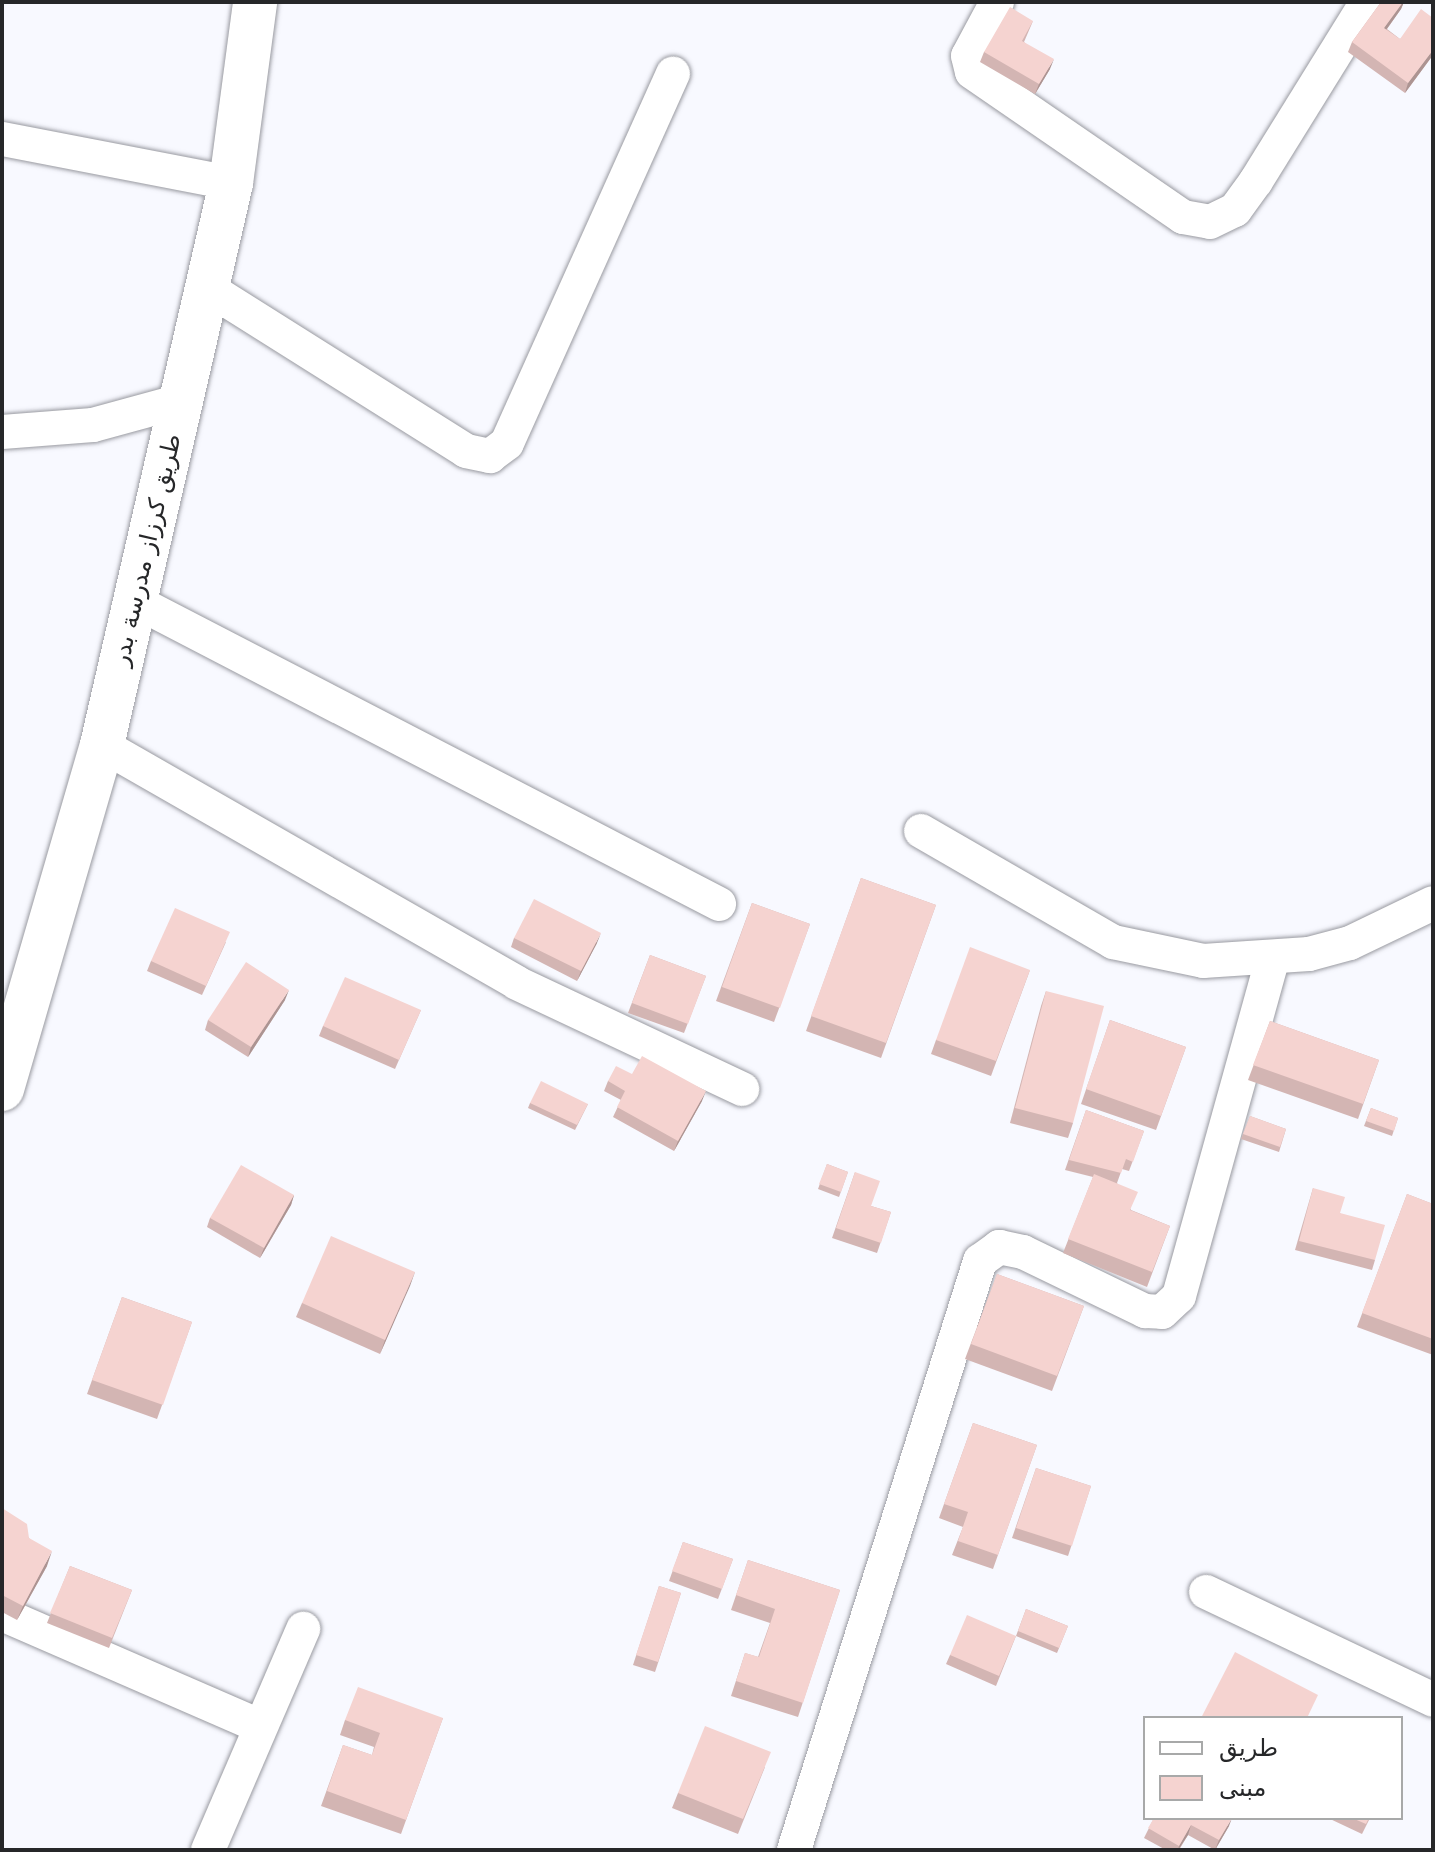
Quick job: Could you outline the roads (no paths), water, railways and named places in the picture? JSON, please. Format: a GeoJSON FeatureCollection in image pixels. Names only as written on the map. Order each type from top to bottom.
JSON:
{"type":"FeatureCollection","features":[{"type":"Feature","properties":{"kind":"street","name":"طريق كرزاز مدرسة بدر"},"geometry":{"type":"LineString","coordinates":[[2,1089],[102,745],[231,183],[255,2]]}},
{"type":"Feature","properties":{"kind":"street"},"geometry":{"type":"LineString","coordinates":[[997,2],[968,56],[972,72],[1183,217],[1210,222],[1235,210],[1256,181],[1367,2]]}},
{"type":"Feature","properties":{"kind":"street"},"geometry":{"type":"LineString","coordinates":[[206,287],[466,451],[490,456],[507,443],[673,74]]}},
{"type":"Feature","properties":{"kind":"street"},"geometry":{"type":"LineString","coordinates":[[2,139],[231,183]]}},
{"type":"Feature","properties":{"kind":"street"},"geometry":{"type":"LineString","coordinates":[[2,432],[93,425],[181,401]]}},
{"type":"Feature","properties":{"kind":"street"},"geometry":{"type":"LineString","coordinates":[[135,601],[719,904]]}},
{"type":"Feature","properties":{"kind":"street"},"geometry":{"type":"LineString","coordinates":[[102,745],[517,983],[742,1089]]}},
{"type":"Feature","properties":{"kind":"street"},"geometry":{"type":"LineString","coordinates":[[921,831],[1113,942],[1203,961],[1272,960],[1350,943],[1433,903]]}},
{"type":"Feature","properties":{"kind":"street"},"geometry":{"type":"LineString","coordinates":[[794,1850],[980,1261],[999,1247],[1023,1252],[1145,1311],[1162,1312],[1179,1296],[1272,960]]}},
{"type":"Feature","properties":{"kind":"street"},"geometry":{"type":"LineString","coordinates":[[1206,1592],[1433,1700]]}},
{"type":"Feature","properties":{"kind":"street"},"geometry":{"type":"LineString","coordinates":[[2,1614],[260,1726]]}},
{"type":"Feature","properties":{"kind":"street"},"geometry":{"type":"LineString","coordinates":[[208,1850],[303,1629]]}}]}
